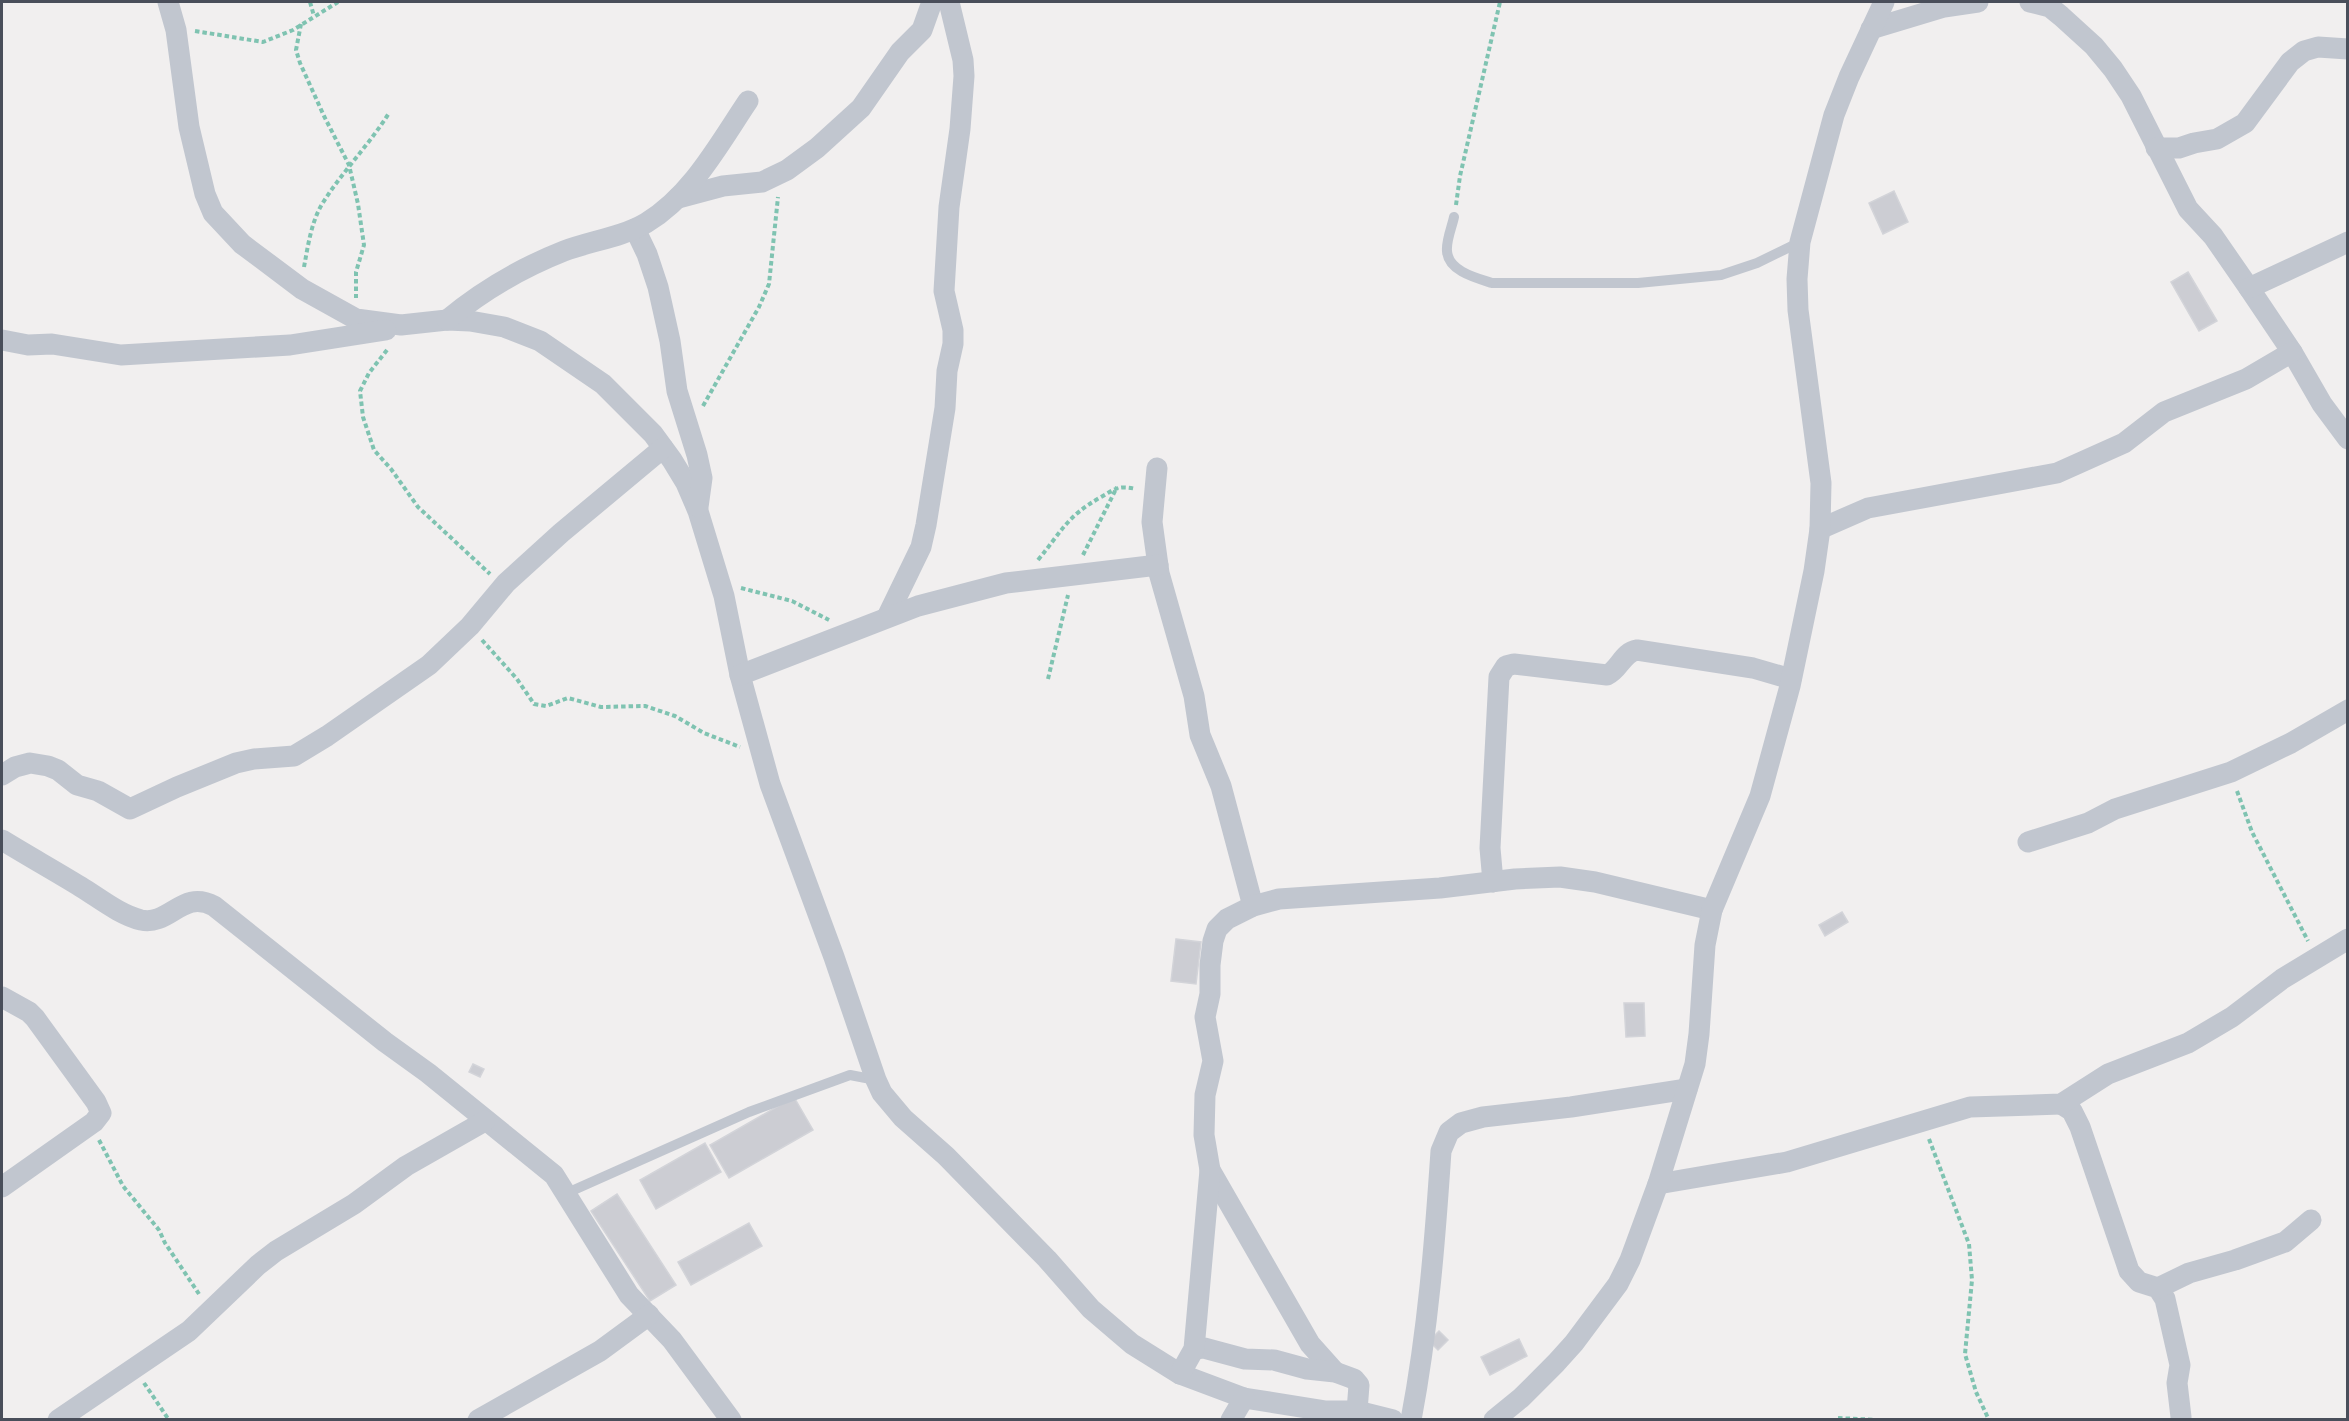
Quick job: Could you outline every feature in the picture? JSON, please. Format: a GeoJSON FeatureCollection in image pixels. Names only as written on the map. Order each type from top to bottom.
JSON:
{"type":"FeatureCollection","features":[{"type":"Feature","properties":{"kind":"street"},"geometry":{"type":"LineString","coordinates":[[168,2],[176,30],[189,127],[210,207],[226,230],[302,289],[356,319],[404,324]]}},
{"type":"Feature","properties":{"kind":"street"},"geometry":{"type":"LineString","coordinates":[[678,198],[723,186],[762,182],[787,170],[845,124],[861,108],[900,52],[922,30],[932,2]]}},
{"type":"Feature","properties":{"kind":"street"},"geometry":{"type":"LineString","coordinates":[[887,617],[921,547],[945,408],[947,371],[953,344],[953,330],[944,291],[949,207],[960,129],[964,76],[963,60],[949,2]]}},
{"type":"Feature","properties":{"kind":"street"},"geometry":{"type":"LineString","coordinates":[[1494,1419],[1521,1398],[1556,1363],[1574,1343],[1618,1284],[1630,1260],[1658,1184],[1695,1064],[1700,1034],[1706,945],[1712,910],[1760,796],[1791,679],[1814,571],[1820,529],[1821,483],[1798,310],[1797,279],[1800,242],[1834,115],[1870,29],[1884,2]]}},
{"type":"Feature","properties":{"kind":"street"},"geometry":{"type":"LineString","coordinates":[[1870,29],[1944,7],[1970,2]]}},
{"type":"Feature","properties":{"kind":"street"},"geometry":{"type":"LineString","coordinates":[[2030,2],[2050,7],[2094,46],[2113,69],[2131,96],[2188,209],[2213,236],[2292,351],[2322,404],[2348,439]]}},
{"type":"Feature","properties":{"kind":"street"},"geometry":{"type":"LineString","coordinates":[[2156,148],[2180,148],[2217,139],[2244,123],[2290,62],[2304,51],[2318,47],[2348,49]]}},
{"type":"Feature","properties":{"kind":"street"},"geometry":{"type":"LineString","coordinates":[[447,320],[476,296],[511,275],[563,251],[635,229],[659,214],[678,198],[748,101]]}},
{"type":"Feature","properties":{"kind":"street"},"geometry":{"type":"LineString","coordinates":[[635,229],[647,254],[658,287],[670,341],[677,391],[702,478],[698,511]]}},
{"type":"Feature","properties":{"kind":"street"},"geometry":{"type":"LineString","coordinates":[[2249,288],[2348,242]]}},
{"type":"Feature","properties":{"kind":"street"},"geometry":{"type":"LineString","coordinates":[[2,340],[28,345],[52,344],[121,355],[290,345],[369,333],[404,324],[447,320],[504,327],[540,341],[603,384],[636,415],[663,447],[686,483],[698,511],[734,636],[740,675],[770,784],[882,1093],[903,1118],[946,1156],[1047,1259],[1091,1308],[1132,1344],[1180,1374],[1244,1398],[1326,1411],[1357,1411],[1393,1419]]}},
{"type":"Feature","properties":{"kind":"street"},"geometry":{"type":"LineString","coordinates":[[1820,529],[1868,508],[2057,473],[2124,443],[2164,412],[2227,388],[2292,351]]}},
{"type":"Feature","properties":{"kind":"street"},"geometry":{"type":"LineString","coordinates":[[2,775],[15,767],[30,763],[48,766],[58,770],[77,784],[99,791],[127,808],[133,808],[177,787],[236,764],[254,759],[290,758],[429,665],[470,626],[503,588],[561,533],[663,447]]}},
{"type":"Feature","properties":{"kind":"street"},"geometry":{"type":"LineString","coordinates":[[1158,468],[1152,522],[1158,565],[1194,696],[1200,735],[1221,786],[1253,906]]}},
{"type":"Feature","properties":{"kind":"street"},"geometry":{"type":"LineString","coordinates":[[740,675],[887,617],[929,603],[1006,583],[1158,565]]}},
{"type":"Feature","properties":{"kind":"street"},"geometry":{"type":"LineString","coordinates":[[1493,882],[1490,848],[1499,674],[1506,666],[1514,664],[1607,675],[1613,672],[1632,651],[1637,650],[1753,668],[1791,679]]}},
{"type":"Feature","properties":{"kind":"street"},"geometry":{"type":"LineString","coordinates":[[2028,842],[2088,823],[2115,809],[2231,772],[2291,743],[2348,710]]}},
{"type":"Feature","properties":{"kind":"street"},"geometry":{"type":"LineString","coordinates":[[2,840],[138,919],[160,918],[191,901],[207,902],[428,1073],[554,1175],[629,1295],[672,1340],[730,1419]]}},
{"type":"Feature","properties":{"kind":"street"},"geometry":{"type":"LineString","coordinates":[[1180,1374],[1194,1349],[1210,1170],[1204,1135],[1205,1095],[1213,1061],[1205,1017],[1210,994],[1212,941],[1216,929],[1227,919],[1253,906],[1279,900],[1560,877],[1595,882],[1712,910]]}},
{"type":"Feature","properties":{"kind":"street"},"geometry":{"type":"LineString","coordinates":[[1658,1184],[1787,1162],[1970,1107],[2061,1104],[2108,1074],[2188,1042],[2232,1017],[2282,979],[2348,939]]}},
{"type":"Feature","properties":{"kind":"street"},"geometry":{"type":"LineString","coordinates":[[2,997],[29,1012],[35,1018],[99,1109],[99,1118],[2,1187]]}},
{"type":"Feature","properties":{"kind":"street"},"geometry":{"type":"LineString","coordinates":[[1411,1419],[1420,1373],[1432,1284],[1441,1151],[1449,1132],[1461,1123],[1483,1117],[1571,1107],[1687,1089]]}},
{"type":"Feature","properties":{"kind":"street"},"geometry":{"type":"LineString","coordinates":[[2061,1104],[2072,1111],[2080,1128],[2129,1271],[2139,1282],[2158,1288],[2165,1299],[2180,1365],[2177,1383],[2181,1417]]}},
{"type":"Feature","properties":{"kind":"street"},"geometry":{"type":"LineString","coordinates":[[58,1419],[179,1338],[276,1251],[354,1204],[406,1166],[485,1121]]}},
{"type":"Feature","properties":{"kind":"street"},"geometry":{"type":"LineString","coordinates":[[1210,1170],[1310,1344],[1335,1372]]}},
{"type":"Feature","properties":{"kind":"street"},"geometry":{"type":"LineString","coordinates":[[2158,1288],[2189,1273],[2285,1242],[2312,1220]]}},
{"type":"Feature","properties":{"kind":"street"},"geometry":{"type":"LineString","coordinates":[[478,1419],[600,1351],[649,1316]]}},
{"type":"Feature","properties":{"kind":"street"},"geometry":{"type":"LineString","coordinates":[[1194,1349],[1204,1348],[1245,1359],[1274,1360],[1307,1369],[1335,1372],[1354,1379],[1359,1384],[1357,1411]]}},
{"type":"Feature","properties":{"kind":"street"},"geometry":{"type":"LineString","coordinates":[[1231,1419],[1244,1398]]}},
{"type":"Feature","properties":{"kind":"lane"},"geometry":{"type":"LineString","coordinates":[[1454,217],[1447,247],[1452,264],[1478,279],[1492,283],[1638,283],[1721,275],[1757,262],[1800,242]]}},
{"type":"Feature","properties":{"kind":"lane"},"geometry":{"type":"LineString","coordinates":[[567,1193],[749,1112],[850,1075],[876,1080]]}},
{"type":"Feature","properties":{"kind":"path"},"geometry":{"type":"LineString","coordinates":[[310,2],[314,16]]}},
{"type":"Feature","properties":{"kind":"path"},"geometry":{"type":"LineString","coordinates":[[176,30],[201,31],[263,42],[275,39],[338,2]]}},
{"type":"Feature","properties":{"kind":"path"},"geometry":{"type":"LineString","coordinates":[[1454,217],[1460,176],[1500,2]]}},
{"type":"Feature","properties":{"kind":"path"},"geometry":{"type":"LineString","coordinates":[[301,24],[296,50],[324,116],[349,165],[364,238],[354,282],[356,319]]}},
{"type":"Feature","properties":{"kind":"path"},"geometry":{"type":"LineString","coordinates":[[302,289],[308,244],[322,204],[389,113]]}},
{"type":"Feature","properties":{"kind":"path"},"geometry":{"type":"LineString","coordinates":[[689,431],[748,327],[769,284],[779,193],[787,170]]}},
{"type":"Feature","properties":{"kind":"path"},"geometry":{"type":"LineString","coordinates":[[404,324],[369,373],[360,391],[363,417],[374,450],[391,469],[418,507],[448,533],[503,588]]}},
{"type":"Feature","properties":{"kind":"path"},"geometry":{"type":"LineString","coordinates":[[1048,679],[1072,576],[1117,487]]}},
{"type":"Feature","properties":{"kind":"path"},"geometry":{"type":"LineString","coordinates":[[1021,581],[1056,534],[1075,514],[1117,487],[1154,491]]}},
{"type":"Feature","properties":{"kind":"path"},"geometry":{"type":"LineString","coordinates":[[718,579],[744,589],[792,601],[829,619],[858,629]]}},
{"type":"Feature","properties":{"kind":"path"},"geometry":{"type":"LineString","coordinates":[[470,626],[517,679],[534,704],[546,706],[568,698],[601,707],[645,706],[675,716],[704,733],[761,753]]}},
{"type":"Feature","properties":{"kind":"path"},"geometry":{"type":"LineString","coordinates":[[2231,772],[2252,832],[2269,870],[2317,958]]}},
{"type":"Feature","properties":{"kind":"path"},"geometry":{"type":"LineString","coordinates":[[94,1122],[104,1152],[123,1186],[159,1230],[199,1295],[203,1318]]}},
{"type":"Feature","properties":{"kind":"path"},"geometry":{"type":"LineString","coordinates":[[1913,1124],[1931,1140],[1969,1244],[1972,1280],[1965,1354],[1976,1392],[1989,1419]]}},
{"type":"Feature","properties":{"kind":"path"},"geometry":{"type":"LineString","coordinates":[[133,1367],[169,1419]]}},
{"type":"Feature","properties":{"kind":"path"},"geometry":{"type":"LineString","coordinates":[[1838,1418],[1878,1419]]}},
{"type":"Feature","properties":{"kind":"building"},"geometry":{"type":"Polygon","coordinates":[[[1894,191],[1908,222],[1883,234],[1869,203],[1894,191]]]}},
{"type":"Feature","properties":{"kind":"building"},"geometry":{"type":"Polygon","coordinates":[[[2188,272],[2217,321],[2199,331],[2171,282],[2188,272]]]}},
{"type":"Feature","properties":{"kind":"building"},"geometry":{"type":"Polygon","coordinates":[[[1842,912],[1848,922],[1825,936],[1819,925],[1842,912]]]}},
{"type":"Feature","properties":{"kind":"building"},"geometry":{"type":"Polygon","coordinates":[[[1176,939],[1201,942],[1196,984],[1171,981],[1176,939]]]}},
{"type":"Feature","properties":{"kind":"building"},"geometry":{"type":"Polygon","coordinates":[[[1624,1003],[1644,1003],[1645,1036],[1626,1037],[1624,1003]]]}},
{"type":"Feature","properties":{"kind":"building"},"geometry":{"type":"Polygon","coordinates":[[[473,1064],[484,1069],[480,1077],[469,1072],[473,1064]]]}},
{"type":"Feature","properties":{"kind":"building"},"geometry":{"type":"Polygon","coordinates":[[[794,1097],[813,1130],[729,1178],[710,1145],[794,1097]]]}},
{"type":"Feature","properties":{"kind":"building"},"geometry":{"type":"Polygon","coordinates":[[[705,1143],[721,1172],[656,1209],[640,1180],[705,1143]]]}},
{"type":"Feature","properties":{"kind":"building"},"geometry":{"type":"Polygon","coordinates":[[[617,1194],[676,1285],[650,1301],[591,1211],[617,1194]]]}},
{"type":"Feature","properties":{"kind":"building"},"geometry":{"type":"Polygon","coordinates":[[[749,1223],[762,1246],[691,1285],[678,1262],[749,1223]]]}},
{"type":"Feature","properties":{"kind":"building"},"geometry":{"type":"Polygon","coordinates":[[[1439,1331],[1448,1340],[1438,1350],[1429,1341],[1439,1331]]]}},
{"type":"Feature","properties":{"kind":"building"},"geometry":{"type":"Polygon","coordinates":[[[1519,1339],[1527,1356],[1490,1375],[1481,1357],[1519,1339]]]}}]}
